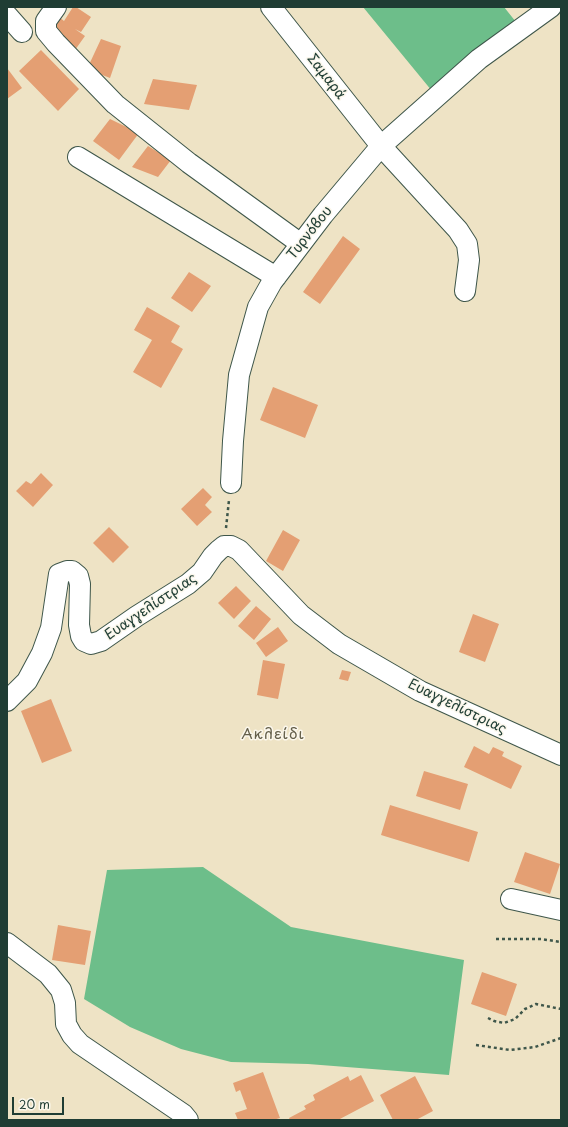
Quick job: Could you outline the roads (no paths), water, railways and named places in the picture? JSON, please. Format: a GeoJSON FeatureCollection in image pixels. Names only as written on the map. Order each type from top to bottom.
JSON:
{"type":"FeatureCollection","features":[{"type":"Feature","properties":{"kind":"street"},"geometry":{"type":"LineString","coordinates":[[56,7],[46,21],[46,31],[115,104],[189,162],[301,244]]}},
{"type":"Feature","properties":{"kind":"street","name":"Τυρνόβου"},"geometry":{"type":"LineString","coordinates":[[231,483],[239,374],[258,307],[276,277],[380,146],[479,59],[551,7]]}},
{"type":"Feature","properties":{"kind":"street","name":"Σαμαρά"},"geometry":{"type":"LineString","coordinates":[[281,10],[380,146],[458,230],[467,244],[469,260],[465,292]]}},
{"type":"Feature","properties":{"kind":"street"},"geometry":{"type":"LineString","coordinates":[[7,15],[22,32]]}},
{"type":"Feature","properties":{"kind":"street"},"geometry":{"type":"LineString","coordinates":[[78,158],[276,277]]}},
{"type":"Feature","properties":{"kind":"street","name":"Ευαγγελίστριας"},"geometry":{"type":"LineString","coordinates":[[7,701],[27,681],[42,653],[50,628],[59,574],[72,571],[78,576],[80,584],[79,625],[81,636],[84,641],[91,644],[101,641],[188,584],[202,572],[213,556],[224,546],[231,546],[240,550],[300,615],[339,644],[420,690],[561,755]]}},
{"type":"Feature","properties":{"kind":"street"},"geometry":{"type":"LineString","coordinates":[[511,898],[561,910]]}},
{"type":"Feature","properties":{"kind":"street"},"geometry":{"type":"LineString","coordinates":[[7,942],[48,974],[61,990],[65,1003],[66,1024],[72,1035],[80,1044],[183,1114],[188,1120]]}},
{"type":"Feature","properties":{"kind":"district","name":"Ακλείδι"},"geometry":{"type":"Point","coordinates":[273,735]}}]}
